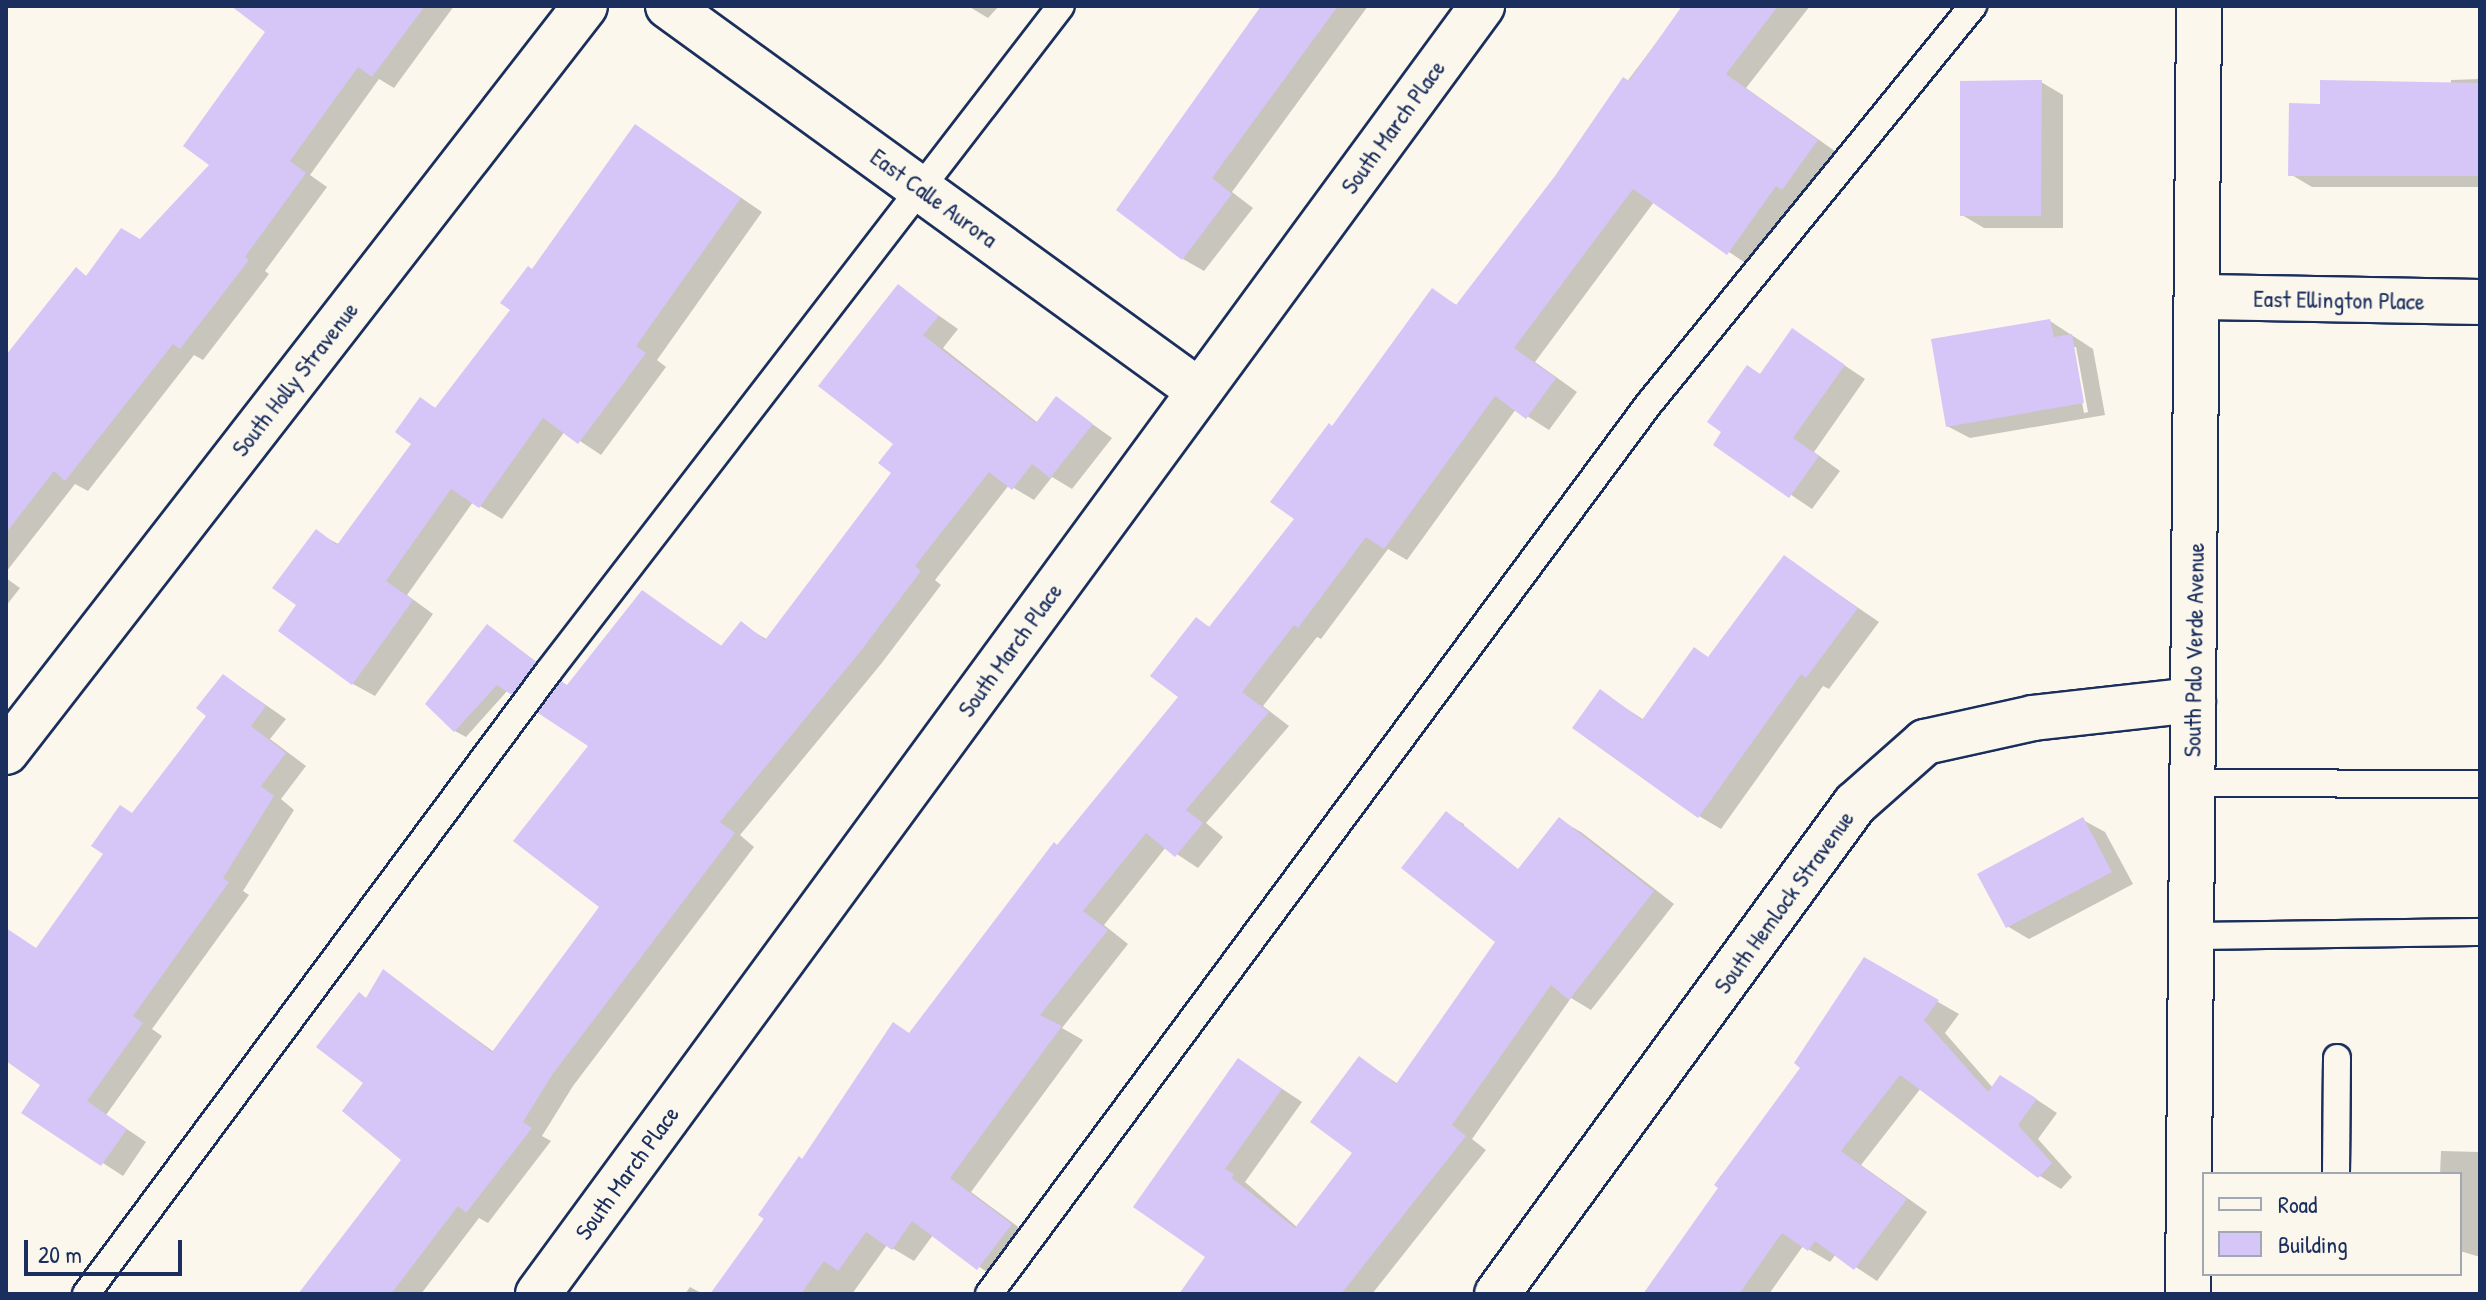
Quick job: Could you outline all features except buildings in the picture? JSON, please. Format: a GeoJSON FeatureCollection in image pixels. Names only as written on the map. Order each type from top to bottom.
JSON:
{"type":"FeatureCollection","features":[{"type":"Feature","properties":{"kind":"street","name":"South Holly Stravenue"},"geometry":{"type":"LineString","coordinates":[[6,752],[585,6]]}},
{"type":"Feature","properties":{"kind":"street","name":"East Calle Aurora"},"geometry":{"type":"LineString","coordinates":[[668,6],[1199,391]]}},
{"type":"Feature","properties":{"kind":"street","name":"South March Place"},"geometry":{"type":"LineString","coordinates":[[538,1294],[1482,6]]}},
{"type":"Feature","properties":{"kind":"street","name":"South Palo Verde Avenue"},"geometry":{"type":"LineString","coordinates":[[2188,1294],[2196,1238],[2192,936],[2199,6]]}},
{"type":"Feature","properties":{"kind":"street","name":"East Ellington Place"},"geometry":{"type":"LineString","coordinates":[[2199,297],[2480,302]]}},
{"type":"Feature","properties":{"kind":"street","name":"South Hemlock Stravenue"},"geometry":{"type":"LineString","coordinates":[[1497,1294],[1855,804],[1925,742],[2033,718],[2193,700]]}},
{"type":"Feature","properties":{"kind":"lane"},"geometry":{"type":"LineString","coordinates":[[86,1294],[549,671],[1061,6]]}},
{"type":"Feature","properties":{"kind":"lane"},"geometry":{"type":"LineString","coordinates":[[989,1294],[1648,405],[1973,6]]}},
{"type":"Feature","properties":{"kind":"lane"},"geometry":{"type":"LineString","coordinates":[[2193,783],[2480,784]]}},
{"type":"Feature","properties":{"kind":"lane"},"geometry":{"type":"LineString","coordinates":[[2192,936],[2480,932]]}},
{"type":"Feature","properties":{"kind":"lane"},"geometry":{"type":"LineString","coordinates":[[2336,1172],[2337,1058]]}}]}
